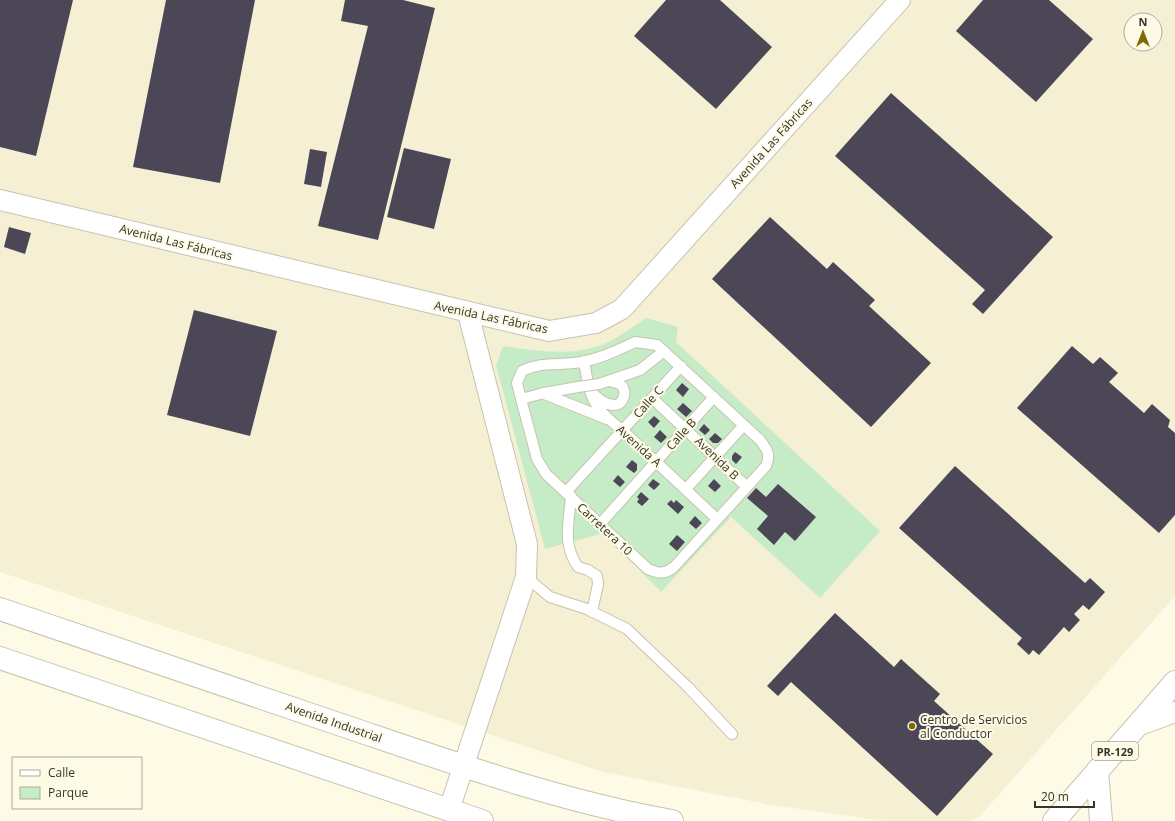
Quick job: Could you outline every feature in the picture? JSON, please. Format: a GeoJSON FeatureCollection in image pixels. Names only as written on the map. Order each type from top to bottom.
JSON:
{"type":"FeatureCollection","features":[{"type":"Feature","properties":{"kind":"street","name":"Avenida Las Fábricas"},"geometry":{"type":"LineString","coordinates":[[0,200],[549,332],[596,323],[622,309],[900,0]]}},
{"type":"Feature","properties":{"kind":"street"},"geometry":{"type":"LineString","coordinates":[[449,810],[526,577],[527,544],[468,313]]}},
{"type":"Feature","properties":{"kind":"street","name":"Avenida Industrial"},"geometry":{"type":"LineString","coordinates":[[0,610],[463,766],[573,799],[628,813],[672,821]]}},
{"type":"Feature","properties":{"kind":"street"},"geometry":{"type":"LineString","coordinates":[[0,658],[482,821]]}},
{"type":"Feature","properties":{"kind":"street","name":"PR-129"},"geometry":{"type":"LineString","coordinates":[[1054,821],[1175,682]]}},
{"type":"Feature","properties":{"kind":"street"},"geometry":{"type":"LineString","coordinates":[[1137,726],[1175,712]]}},
{"type":"Feature","properties":{"kind":"street"},"geometry":{"type":"LineString","coordinates":[[1097,771],[1101,821]]}},
{"type":"Feature","properties":{"kind":"lane","name":"Carretera 10"},"geometry":{"type":"LineString","coordinates":[[635,342],[657,345],[664,351],[760,440],[768,450],[769,459],[766,466],[674,567],[667,572],[657,573],[648,569],[546,474],[538,459],[517,383],[522,371],[535,364],[584,361],[617,351],[635,342]]}},
{"type":"Feature","properties":{"kind":"lane"},"geometry":{"type":"LineString","coordinates":[[521,399],[542,393],[578,388],[604,382],[640,370],[664,351]]}},
{"type":"Feature","properties":{"kind":"lane","name":"Avenida A"},"geometry":{"type":"LineString","coordinates":[[584,361],[589,389],[594,403],[609,420],[622,430],[717,519]]}},
{"type":"Feature","properties":{"kind":"lane","name":"Calle C"},"geometry":{"type":"LineString","coordinates":[[568,494],[622,430],[681,366]]}},
{"type":"Feature","properties":{"kind":"lane"},"geometry":{"type":"LineString","coordinates":[[589,389],[605,402],[615,405],[620,404],[623,399],[623,388],[621,385],[604,382]]}},
{"type":"Feature","properties":{"kind":"lane"},"geometry":{"type":"LineString","coordinates":[[542,393],[609,420]]}},
{"type":"Feature","properties":{"kind":"lane","name":"Calle B"},"geometry":{"type":"LineString","coordinates":[[600,524],[714,397]]}},
{"type":"Feature","properties":{"kind":"lane","name":"Avenida B"},"geometry":{"type":"LineString","coordinates":[[652,398],[747,486]]}},
{"type":"Feature","properties":{"kind":"lane"},"geometry":{"type":"LineString","coordinates":[[686,489],[744,425]]}},
{"type":"Feature","properties":{"kind":"lane"},"geometry":{"type":"LineString","coordinates":[[568,494],[567,543],[571,557],[578,568],[588,570],[597,576],[598,584],[592,612]]}},
{"type":"Feature","properties":{"kind":"lane"},"geometry":{"type":"LineString","coordinates":[[526,577],[550,597],[592,612],[627,629],[688,687],[732,734]]}},
{"type":"Feature","properties":{"kind":"shaded area"},"geometry":{"type":"Polygon","coordinates":[[[0,0],[1175,0],[1175,596],[979,817],[970,821],[884,821],[766,804],[603,772],[0,572],[0,0]]]}},
{"type":"Feature","properties":{"kind":"green space"},"geometry":{"type":"Polygon","coordinates":[[[646,318],[678,327],[676,342],[880,531],[820,598],[731,517],[661,592],[604,533],[545,549],[496,365],[503,346],[553,352],[566,352],[591,348],[614,339],[646,318]]]}},
{"type":"Feature","properties":{"kind":"building"},"geometry":{"type":"Polygon","coordinates":[[[0,0],[73,0],[36,156],[0,147],[0,0]]]}},
{"type":"Feature","properties":{"kind":"building"},"geometry":{"type":"Polygon","coordinates":[[[166,0],[255,0],[220,183],[133,167],[166,0]]]}},
{"type":"Feature","properties":{"kind":"building"},"geometry":{"type":"Polygon","coordinates":[[[345,0],[403,0],[435,8],[378,240],[318,226],[368,26],[341,21],[345,0]]]}},
{"type":"Feature","properties":{"kind":"building"},"geometry":{"type":"Polygon","coordinates":[[[666,0],[720,0],[772,47],[716,109],[634,36],[666,0]]]}},
{"type":"Feature","properties":{"kind":"building"},"geometry":{"type":"Polygon","coordinates":[[[983,0],[1049,0],[1093,39],[1036,102],[956,31],[983,0]]]}},
{"type":"Feature","properties":{"kind":"building"},"geometry":{"type":"Polygon","coordinates":[[[891,93],[1053,237],[983,314],[972,304],[985,290],[835,156],[891,93]]]}},
{"type":"Feature","properties":{"kind":"building"},"geometry":{"type":"Polygon","coordinates":[[[404,148],[451,159],[434,229],[387,217],[404,148]]]}},
{"type":"Feature","properties":{"kind":"building"},"geometry":{"type":"Polygon","coordinates":[[[310,149],[327,152],[321,187],[304,184],[310,149]]]}},
{"type":"Feature","properties":{"kind":"building"},"geometry":{"type":"Polygon","coordinates":[[[770,217],[827,269],[833,262],[875,300],[869,306],[931,363],[871,427],[712,279],[770,217]]]}},
{"type":"Feature","properties":{"kind":"building"},"geometry":{"type":"Polygon","coordinates":[[[9,227],[31,233],[25,254],[4,247],[9,227]]]}},
{"type":"Feature","properties":{"kind":"building"},"geometry":{"type":"Polygon","coordinates":[[[194,310],[277,331],[250,436],[167,415],[194,310]]]}},
{"type":"Feature","properties":{"kind":"building"},"geometry":{"type":"Polygon","coordinates":[[[1072,346],[1093,364],[1100,357],[1118,373],[1109,382],[1144,413],[1152,404],[1170,420],[1168,427],[1175,433],[1175,515],[1159,533],[1017,408],[1072,346]]]}},
{"type":"Feature","properties":{"kind":"building"},"geometry":{"type":"Polygon","coordinates":[[[682,383],[689,389],[683,397],[676,390],[682,383]]]}},
{"type":"Feature","properties":{"kind":"building"},"geometry":{"type":"Polygon","coordinates":[[[683,403],[692,411],[686,417],[677,409],[683,403]]]}},
{"type":"Feature","properties":{"kind":"building"},"geometry":{"type":"Polygon","coordinates":[[[654,416],[660,421],[654,428],[648,422],[654,416]]]}},
{"type":"Feature","properties":{"kind":"building"},"geometry":{"type":"Polygon","coordinates":[[[704,424],[710,430],[705,435],[699,430],[704,424]]]}},
{"type":"Feature","properties":{"kind":"building"},"geometry":{"type":"Polygon","coordinates":[[[660,430],[667,437],[661,443],[654,437],[660,430]]]}},
{"type":"Feature","properties":{"kind":"building"},"geometry":{"type":"Polygon","coordinates":[[[715,433],[722,439],[718,443],[713,443],[709,439],[715,433]]]}},
{"type":"Feature","properties":{"kind":"building"},"geometry":{"type":"Polygon","coordinates":[[[735,452],[742,457],[736,464],[732,460],[732,456],[735,452]]]}},
{"type":"Feature","properties":{"kind":"building"},"geometry":{"type":"Polygon","coordinates":[[[632,460],[637,464],[637,470],[634,473],[626,467],[632,460]]]}},
{"type":"Feature","properties":{"kind":"building"},"geometry":{"type":"Polygon","coordinates":[[[955,466],[1085,583],[1090,578],[1105,592],[1089,610],[1083,605],[1074,614],[1080,620],[1069,632],[1064,627],[1039,655],[1033,650],[1029,655],[1017,644],[1022,638],[899,528],[955,466]]]}},
{"type":"Feature","properties":{"kind":"building"},"geometry":{"type":"Polygon","coordinates":[[[618,475],[625,482],[620,487],[613,481],[618,475]]]}},
{"type":"Feature","properties":{"kind":"building"},"geometry":{"type":"Polygon","coordinates":[[[653,479],[660,484],[654,490],[648,485],[653,479]]]}},
{"type":"Feature","properties":{"kind":"building"},"geometry":{"type":"Polygon","coordinates":[[[714,479],[721,486],[715,492],[708,486],[714,479]]]}},
{"type":"Feature","properties":{"kind":"building"},"geometry":{"type":"Polygon","coordinates":[[[778,484],[816,517],[795,541],[785,532],[774,545],[757,529],[768,516],[747,498],[756,488],[766,497],[778,484]]]}},
{"type":"Feature","properties":{"kind":"building"},"geometry":{"type":"Polygon","coordinates":[[[641,492],[649,499],[642,506],[637,502],[639,499],[637,497],[641,492]]]}},
{"type":"Feature","properties":{"kind":"building"},"geometry":{"type":"Polygon","coordinates":[[[671,500],[674,503],[676,500],[684,507],[678,514],[667,504],[671,500]]]}},
{"type":"Feature","properties":{"kind":"building"},"geometry":{"type":"Polygon","coordinates":[[[695,516],[702,523],[696,529],[689,523],[695,516]]]}},
{"type":"Feature","properties":{"kind":"building"},"geometry":{"type":"Polygon","coordinates":[[[677,535],[685,542],[677,551],[669,544],[677,535]]]}},
{"type":"Feature","properties":{"kind":"building"},"geometry":{"type":"Polygon","coordinates":[[[835,613],[894,667],[901,659],[940,694],[934,701],[993,754],[937,816],[791,682],[778,696],[767,686],[835,613]]]}},
{"type":"Feature","properties":{"kind":"place","name":"Centro de Servicios al Conductor"},"geometry":{"type":"Point","coordinates":[912,726]}}]}
